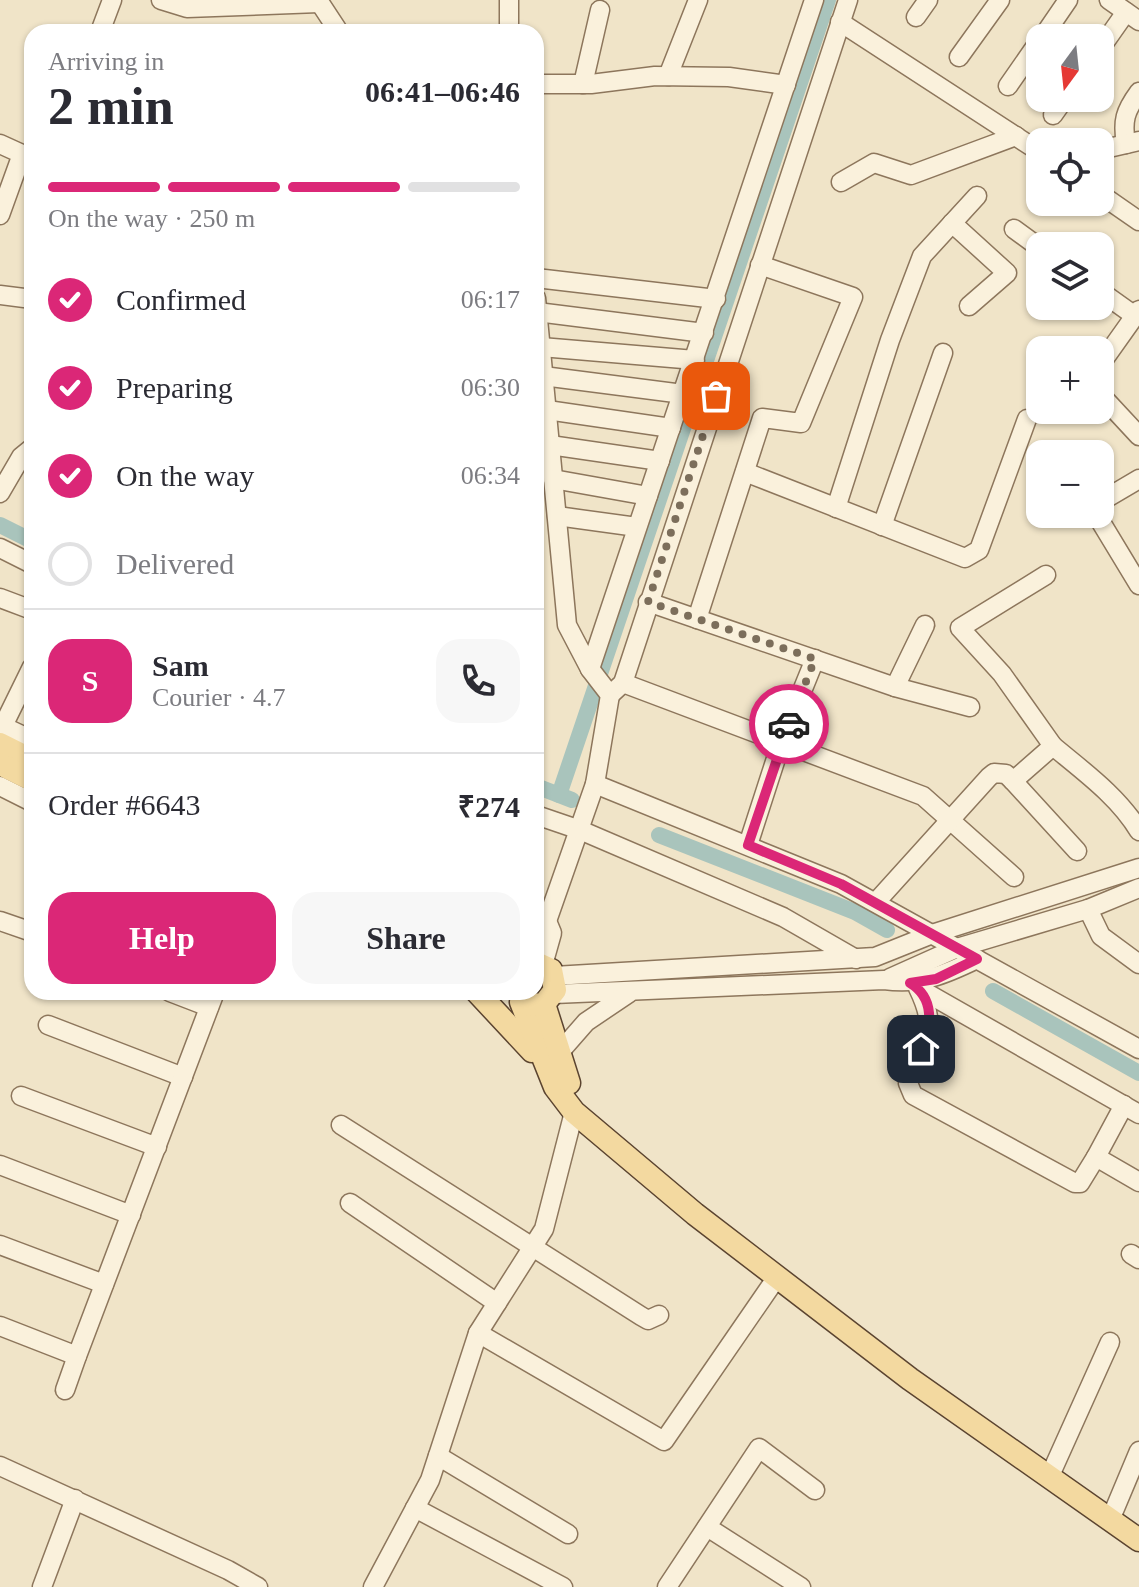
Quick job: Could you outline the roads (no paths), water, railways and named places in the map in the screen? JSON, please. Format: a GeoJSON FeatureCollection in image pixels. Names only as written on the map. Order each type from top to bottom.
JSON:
{"type":"FeatureCollection","features":[{"type":"Feature","properties":{"kind":"main road"},"geometry":{"type":"LineString","coordinates":[[1,732],[24,753]]}},
{"type":"Feature","properties":{"kind":"main road"},"geometry":{"type":"LineString","coordinates":[[0,764],[24,776]]}},
{"type":"Feature","properties":{"kind":"main road"},"geometry":{"type":"LineString","coordinates":[[486,1000],[553,1062],[577,1102],[699,1208],[911,1370],[1139,1530]]}},
{"type":"Feature","properties":{"kind":"main road"},"geometry":{"type":"LineString","coordinates":[[541,1000],[553,1062],[574,1112],[777,1277],[910,1379],[1139,1540]]}},
{"type":"Feature","properties":{"kind":"street"},"geometry":{"type":"LineString","coordinates":[[103,24],[112,0]]}},
{"type":"Feature","properties":{"kind":"street"},"geometry":{"type":"LineString","coordinates":[[161,0],[187,8],[318,2],[333,24]]}},
{"type":"Feature","properties":{"kind":"street"},"geometry":{"type":"LineString","coordinates":[[509,0],[509,24]]}},
{"type":"Feature","properties":{"kind":"street"},"geometry":{"type":"LineString","coordinates":[[668,76],[698,0]]}},
{"type":"Feature","properties":{"kind":"street"},"geometry":{"type":"LineString","coordinates":[[590,669],[814,0]]}},
{"type":"Feature","properties":{"kind":"street"},"geometry":{"type":"LineString","coordinates":[[544,923],[595,784],[614,691],[648,602],[848,0]]}},
{"type":"Feature","properties":{"kind":"street"},"geometry":{"type":"LineString","coordinates":[[916,17],[928,0]]}},
{"type":"Feature","properties":{"kind":"street"},"geometry":{"type":"LineString","coordinates":[[959,57],[1000,0]]}},
{"type":"Feature","properties":{"kind":"street"},"geometry":{"type":"LineString","coordinates":[[1051,24],[1068,0]]}},
{"type":"Feature","properties":{"kind":"street"},"geometry":{"type":"LineString","coordinates":[[583,84],[600,10]]}},
{"type":"Feature","properties":{"kind":"street"},"geometry":{"type":"LineString","coordinates":[[840,22],[1026,143]]}},
{"type":"Feature","properties":{"kind":"street"},"geometry":{"type":"LineString","coordinates":[[1008,86],[1026,60]]}},
{"type":"Feature","properties":{"kind":"street"},"geometry":{"type":"LineString","coordinates":[[544,84],[583,84],[668,76],[729,77],[786,85]]}},
{"type":"Feature","properties":{"kind":"street"},"geometry":{"type":"LineString","coordinates":[[1132,143],[1123,124],[1127,109],[1139,92]]}},
{"type":"Feature","properties":{"kind":"street"},"geometry":{"type":"LineString","coordinates":[[841,182],[874,163],[911,175],[1016,136]]}},
{"type":"Feature","properties":{"kind":"street"},"geometry":{"type":"LineString","coordinates":[[0,144],[24,156]]}},
{"type":"Feature","properties":{"kind":"street"},"geometry":{"type":"LineString","coordinates":[[0,215],[24,163]]}},
{"type":"Feature","properties":{"kind":"street"},"geometry":{"type":"LineString","coordinates":[[836,508],[890,340],[922,256],[977,196]]}},
{"type":"Feature","properties":{"kind":"street"},"geometry":{"type":"LineString","coordinates":[[1114,204],[1139,221]]}},
{"type":"Feature","properties":{"kind":"street"},"geometry":{"type":"LineString","coordinates":[[952,223],[1007,273],[969,306]]}},
{"type":"Feature","properties":{"kind":"street"},"geometry":{"type":"LineString","coordinates":[[1014,229],[1026,238]]}},
{"type":"Feature","properties":{"kind":"street"},"geometry":{"type":"LineString","coordinates":[[697,619],[762,418],[801,423],[853,297],[760,265]]}},
{"type":"Feature","properties":{"kind":"street"},"geometry":{"type":"LineString","coordinates":[[544,279],[716,299]]}},
{"type":"Feature","properties":{"kind":"street"},"geometry":{"type":"LineString","coordinates":[[0,295],[24,298]]}},
{"type":"Feature","properties":{"kind":"street"},"geometry":{"type":"LineString","coordinates":[[1114,299],[1137,313],[1114,345]]}},
{"type":"Feature","properties":{"kind":"street"},"geometry":{"type":"LineString","coordinates":[[544,306],[704,333]]}},
{"type":"Feature","properties":{"kind":"street"},"geometry":{"type":"LineString","coordinates":[[544,347],[695,360]]}},
{"type":"Feature","properties":{"kind":"street"},"geometry":{"type":"LineString","coordinates":[[882,526],[943,353]]}},
{"type":"Feature","properties":{"kind":"street"},"geometry":{"type":"LineString","coordinates":[[544,376],[683,394]]}},
{"type":"Feature","properties":{"kind":"street"},"geometry":{"type":"LineString","coordinates":[[544,384],[567,625],[590,669],[614,691],[781,743],[923,796],[1014,877]]}},
{"type":"Feature","properties":{"kind":"street"},"geometry":{"type":"LineString","coordinates":[[1114,409],[1139,436]]}},
{"type":"Feature","properties":{"kind":"street"},"geometry":{"type":"LineString","coordinates":[[547,410],[671,428]]}},
{"type":"Feature","properties":{"kind":"street"},"geometry":{"type":"LineString","coordinates":[[745,472],[965,558],[979,550],[1026,422]]}},
{"type":"Feature","properties":{"kind":"street"},"geometry":{"type":"LineString","coordinates":[[550,445],[660,461]]}},
{"type":"Feature","properties":{"kind":"street"},"geometry":{"type":"LineString","coordinates":[[0,493],[24,455]]}},
{"type":"Feature","properties":{"kind":"street"},"geometry":{"type":"LineString","coordinates":[[553,479],[648,496]]}},
{"type":"Feature","properties":{"kind":"street"},"geometry":{"type":"LineString","coordinates":[[1114,494],[1139,479]]}},
{"type":"Feature","properties":{"kind":"street"},"geometry":{"type":"LineString","coordinates":[[557,516],[637,527]]}},
{"type":"Feature","properties":{"kind":"street"},"geometry":{"type":"LineString","coordinates":[[1104,528],[1139,585]]}},
{"type":"Feature","properties":{"kind":"street"},"geometry":{"type":"LineString","coordinates":[[0,548],[24,560]]}},
{"type":"Feature","properties":{"kind":"street"},"geometry":{"type":"LineString","coordinates":[[1046,575],[960,628],[1002,674],[1053,746],[1102,788],[1131,817],[1139,831]]}},
{"type":"Feature","properties":{"kind":"street"},"geometry":{"type":"LineString","coordinates":[[0,598],[24,607]]}},
{"type":"Feature","properties":{"kind":"street"},"geometry":{"type":"LineString","coordinates":[[648,602],[895,687],[970,707]]}},
{"type":"Feature","properties":{"kind":"street"},"geometry":{"type":"LineString","coordinates":[[895,687],[925,625]]}},
{"type":"Feature","properties":{"kind":"street"},"geometry":{"type":"LineString","coordinates":[[748,845],[781,743],[815,659]]}},
{"type":"Feature","properties":{"kind":"street"},"geometry":{"type":"LineString","coordinates":[[24,684],[1,732],[24,738]]}},
{"type":"Feature","properties":{"kind":"street"},"geometry":{"type":"LineString","coordinates":[[1013,781],[1053,746]]}},
{"type":"Feature","properties":{"kind":"street"},"geometry":{"type":"LineString","coordinates":[[876,902],[994,773],[1006,774],[1077,851]]}},
{"type":"Feature","properties":{"kind":"street"},"geometry":{"type":"LineString","coordinates":[[595,784],[748,845],[876,902],[1139,1048]]}},
{"type":"Feature","properties":{"kind":"street"},"geometry":{"type":"LineString","coordinates":[[0,786],[24,798]]}},
{"type":"Feature","properties":{"kind":"street"},"geometry":{"type":"LineString","coordinates":[[544,818],[580,830],[783,917],[856,959],[884,980]]}},
{"type":"Feature","properties":{"kind":"street"},"geometry":{"type":"LineString","coordinates":[[544,985],[856,959],[897,950],[935,933],[1139,868]]}},
{"type":"Feature","properties":{"kind":"street"},"geometry":{"type":"LineString","coordinates":[[884,980],[957,948],[1088,909],[1139,888]]}},
{"type":"Feature","properties":{"kind":"street"},"geometry":{"type":"LineString","coordinates":[[1088,909],[1101,936],[1139,964]]}},
{"type":"Feature","properties":{"kind":"street"},"geometry":{"type":"LineString","coordinates":[[0,921],[24,929]]}},
{"type":"Feature","properties":{"kind":"street"},"geometry":{"type":"LineString","coordinates":[[544,929],[552,933],[544,963]]}},
{"type":"Feature","properties":{"kind":"street"},"geometry":{"type":"LineString","coordinates":[[914,986],[977,959]]}},
{"type":"Feature","properties":{"kind":"street"},"geometry":{"type":"LineString","coordinates":[[544,985],[632,992],[884,980],[914,986],[1131,1110],[1080,1183],[913,1095],[908,1083],[930,1031],[931,1013],[914,986]]}},
{"type":"Feature","properties":{"kind":"street"},"geometry":{"type":"LineString","coordinates":[[553,1062],[586,1022],[632,992]]}},
{"type":"Feature","properties":{"kind":"street"},"geometry":{"type":"LineString","coordinates":[[65,1390],[212,1000]]}},
{"type":"Feature","properties":{"kind":"street"},"geometry":{"type":"LineString","coordinates":[[48,1025],[183,1077]]}},
{"type":"Feature","properties":{"kind":"street"},"geometry":{"type":"LineString","coordinates":[[21,1096],[157,1147]]}},
{"type":"Feature","properties":{"kind":"street"},"geometry":{"type":"LineString","coordinates":[[373,1587],[415,1508],[438,1456],[478,1333],[544,1229],[574,1112]]}},
{"type":"Feature","properties":{"kind":"street"},"geometry":{"type":"LineString","coordinates":[[341,1125],[648,1320],[659,1315]]}},
{"type":"Feature","properties":{"kind":"street"},"geometry":{"type":"LineString","coordinates":[[1096,1157],[1139,1182]]}},
{"type":"Feature","properties":{"kind":"street"},"geometry":{"type":"LineString","coordinates":[[0,1165],[131,1215]]}},
{"type":"Feature","properties":{"kind":"street"},"geometry":{"type":"LineString","coordinates":[[350,1203],[497,1303]]}},
{"type":"Feature","properties":{"kind":"street"},"geometry":{"type":"LineString","coordinates":[[0,1245],[104,1284]]}},
{"type":"Feature","properties":{"kind":"street"},"geometry":{"type":"LineString","coordinates":[[478,1333],[664,1441],[777,1277]]}},
{"type":"Feature","properties":{"kind":"street"},"geometry":{"type":"LineString","coordinates":[[0,1326],[77,1356]]}},
{"type":"Feature","properties":{"kind":"street"},"geometry":{"type":"LineString","coordinates":[[1052,1471],[1110,1342]]}},
{"type":"Feature","properties":{"kind":"street"},"geometry":{"type":"LineString","coordinates":[[670,1586],[759,1448],[815,1490]]}},
{"type":"Feature","properties":{"kind":"street"},"geometry":{"type":"LineString","coordinates":[[1113,1513],[1139,1451]]}},
{"type":"Feature","properties":{"kind":"street"},"geometry":{"type":"LineString","coordinates":[[438,1456],[568,1534]]}},
{"type":"Feature","properties":{"kind":"street"},"geometry":{"type":"LineString","coordinates":[[0,1466],[258,1587]]}},
{"type":"Feature","properties":{"kind":"street"},"geometry":{"type":"LineString","coordinates":[[44,1586],[75,1499]]}},
{"type":"Feature","properties":{"kind":"street"},"geometry":{"type":"LineString","coordinates":[[415,1508],[563,1587]]}},
{"type":"Feature","properties":{"kind":"street"},"geometry":{"type":"LineString","coordinates":[[707,1527],[801,1587]]}},
{"type":"Feature","properties":{"kind":"waterway"},"geometry":{"type":"LineString","coordinates":[[559,795],[828,0]]}},
{"type":"Feature","properties":{"kind":"waterway"},"geometry":{"type":"LineString","coordinates":[[0,525],[24,537]]}},
{"type":"Feature","properties":{"kind":"waterway"},"geometry":{"type":"LineString","coordinates":[[544,789],[572,800]]}},
{"type":"Feature","properties":{"kind":"waterway"},"geometry":{"type":"LineString","coordinates":[[659,835],[855,912],[887,930]]}},
{"type":"Feature","properties":{"kind":"waterway"},"geometry":{"type":"LineString","coordinates":[[993,991],[1139,1073]]}}]}
